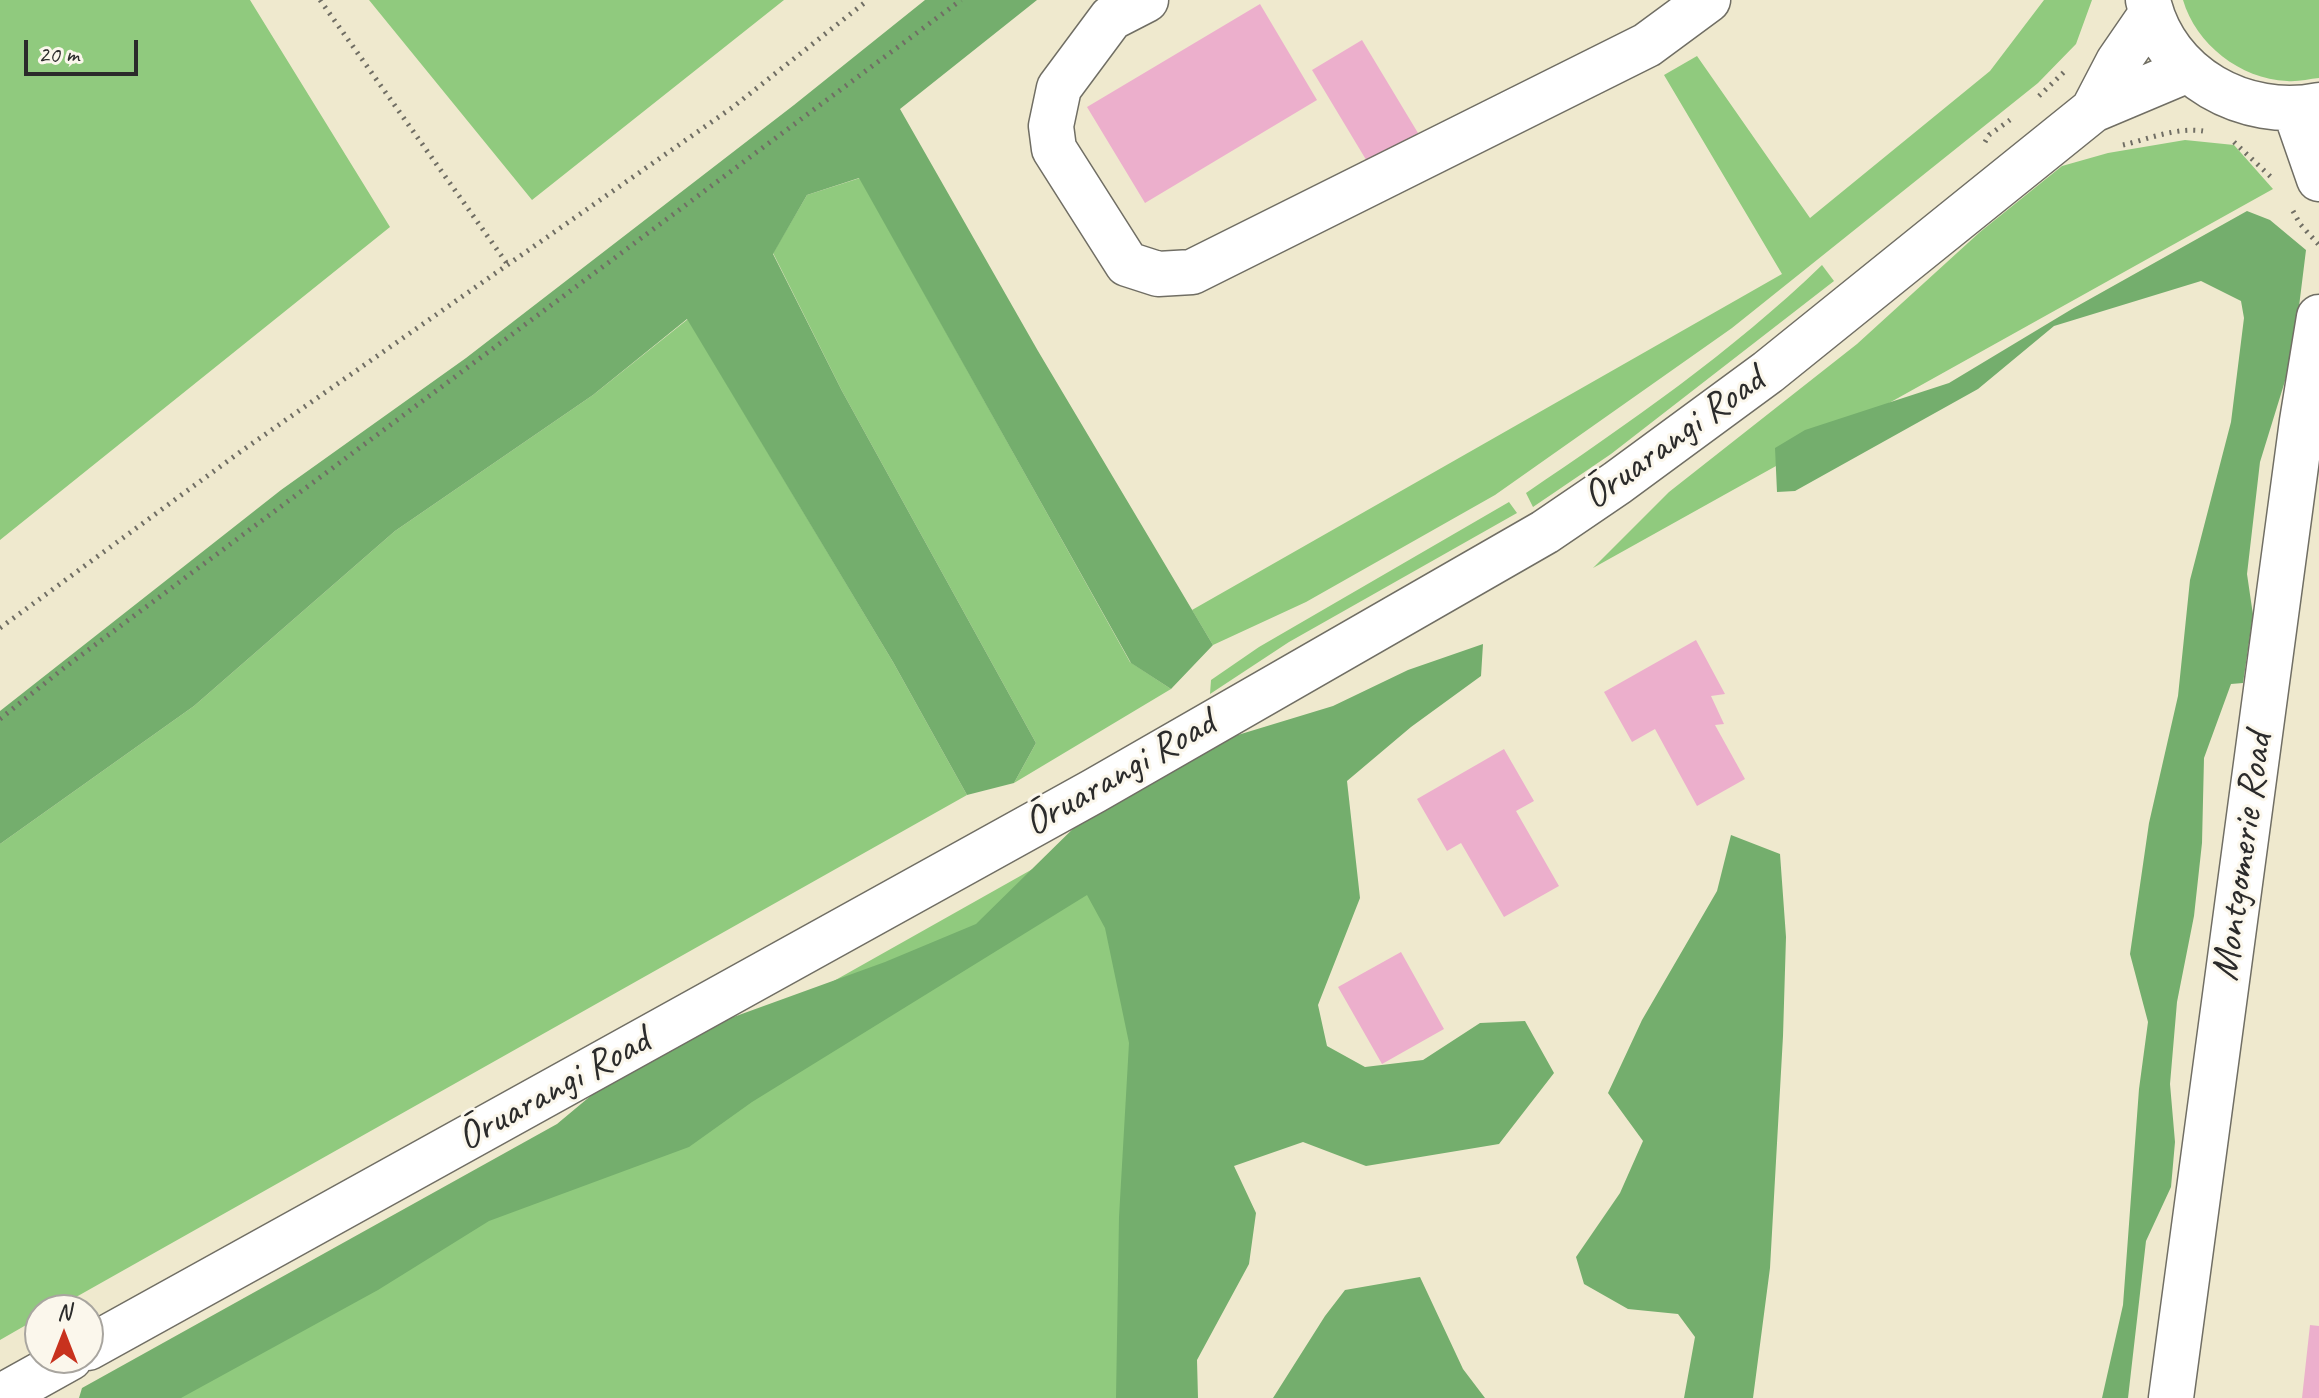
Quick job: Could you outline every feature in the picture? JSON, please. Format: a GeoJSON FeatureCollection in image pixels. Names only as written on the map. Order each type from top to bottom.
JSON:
{"type":"FeatureCollection","features":[{"type":"Feature","properties":{"kind":"street"},"geometry":{"type":"LineString","coordinates":[[1146,0],[1111,18],[1059,88],[1051,126],[1054,149],[1127,264],[1158,274],[1192,272],[1647,45],[1708,0]]}},
{"type":"Feature","properties":{"kind":"street"},"geometry":{"type":"LineString","coordinates":[[2150,7],[2166,44],[2188,70],[2220,93],[2256,106],[2307,107],[2297,192]]}},
{"type":"Feature","properties":{"kind":"street","name":"Ōruarangi Road"},"geometry":{"type":"LineString","coordinates":[[2102,129],[2118,62],[2150,7]]}},
{"type":"Feature","properties":{"kind":"street","name":"Ōruarangi Road"},"geometry":{"type":"LineString","coordinates":[[104,1339],[1094,791],[1545,532],[2188,70]]}},
{"type":"Feature","properties":{"kind":"street","name":"Montgomerie Road"},"geometry":{"type":"LineString","coordinates":[[2171,1398],[2310,422],[2319,317]]}},
{"type":"Feature","properties":{"kind":"street"},"geometry":{"type":"LineString","coordinates":[[0,1397],[41,1374]]}},
{"type":"Feature","properties":{"kind":"path"},"geometry":{"type":"LineString","coordinates":[[320,0],[508,265]]}},
{"type":"Feature","properties":{"kind":"path"},"geometry":{"type":"LineString","coordinates":[[0,628],[240,452],[733,107],[868,0]]}},
{"type":"Feature","properties":{"kind":"path"},"geometry":{"type":"LineString","coordinates":[[0,719],[64,668],[961,0]]}},
{"type":"Feature","properties":{"kind":"path"},"geometry":{"type":"LineString","coordinates":[[2031,102],[2072,63]]}},
{"type":"Feature","properties":{"kind":"path"},"geometry":{"type":"LineString","coordinates":[[1989,135],[2020,111]]}},
{"type":"Feature","properties":{"kind":"path"},"geometry":{"type":"LineString","coordinates":[[2102,129],[2215,133]]}},
{"type":"Feature","properties":{"kind":"path"},"geometry":{"type":"LineString","coordinates":[[2227,135],[2297,192],[2300,224],[2319,245]]}},
{"type":"Feature","properties":{"kind":"green space"},"geometry":{"type":"Polygon","coordinates":[[[0,0],[250,0],[390,227],[0,540],[0,0]]]}},
{"type":"Feature","properties":{"kind":"green space"},"geometry":{"type":"Polygon","coordinates":[[[369,0],[784,0],[532,200],[369,0]]]}},
{"type":"Feature","properties":{"kind":"green space"},"geometry":{"type":"Polygon","coordinates":[[[925,0],[1037,0],[900,109],[1038,351],[1213,645],[1171,689],[1131,663],[859,178],[807,195],[773,254],[842,391],[1036,743],[1014,783],[967,795],[893,662],[687,319],[593,395],[395,531],[194,706],[0,844],[0,711],[281,490],[466,358],[925,0]]]}},
{"type":"Feature","properties":{"kind":"green space"},"geometry":{"type":"Polygon","coordinates":[[[2044,0],[2092,0],[2076,44],[2038,83],[1732,328],[1495,495],[1306,602],[1213,645],[1192,610],[1782,274],[1664,75],[1697,56],[1810,218],[1990,71],[2044,0]]]}},
{"type":"Feature","properties":{"kind":"green space"},"geometry":{"type":"Polygon","coordinates":[[[2183,0],[2319,0],[2319,78],[2291,81],[2270,79],[2237,66],[2222,56],[2198,31],[2183,0]]]}},
{"type":"Feature","properties":{"kind":"green space"},"geometry":{"type":"Polygon","coordinates":[[[2185,140],[2234,145],[2273,189],[1593,568],[1669,492],[1857,344],[1980,232],[2062,166],[2108,153],[2185,140]]]}},
{"type":"Feature","properties":{"kind":"green space"},"geometry":{"type":"Polygon","coordinates":[[[860,178],[1130,662],[1171,689],[1014,783],[1036,743],[842,391],[773,253],[807,195],[860,178]]]}},
{"type":"Feature","properties":{"kind":"green space"},"geometry":{"type":"Polygon","coordinates":[[[2247,211],[2270,220],[2306,250],[2293,355],[2260,462],[2247,574],[2253,615],[2243,683],[2231,684],[2204,758],[2202,843],[2194,916],[2177,1002],[2170,1084],[2175,1142],[2171,1187],[2146,1241],[2128,1398],[2102,1398],[2123,1305],[2139,1089],[2148,1022],[2130,954],[2149,823],[2178,696],[2190,580],[2231,422],[2244,318],[2241,301],[2201,281],[2054,326],[1978,389],[1795,491],[1777,492],[1775,448],[1805,430],[1949,383],[2072,309],[2247,211]]]}},
{"type":"Feature","properties":{"kind":"green space"},"geometry":{"type":"Polygon","coordinates":[[[1822,265],[1834,281],[1611,454],[1533,507],[1526,493],[1716,357],[1822,265]]]}},
{"type":"Feature","properties":{"kind":"green space"},"geometry":{"type":"Polygon","coordinates":[[[688,319],[893,662],[967,795],[81,1294],[24,1294],[24,1326],[0,1340],[0,844],[194,706],[395,531],[593,395],[688,319]]]}},
{"type":"Feature","properties":{"kind":"green space"},"geometry":{"type":"Polygon","coordinates":[[[1509,502],[1517,513],[1289,642],[1210,694],[1211,680],[1259,647],[1509,502]]]}},
{"type":"Feature","properties":{"kind":"green space"},"geometry":{"type":"Polygon","coordinates":[[[1483,644],[1481,676],[1411,727],[1347,781],[1360,898],[1318,1005],[1327,1046],[1365,1067],[1423,1060],[1480,1023],[1525,1021],[1554,1073],[1499,1144],[1366,1166],[1303,1142],[1234,1166],[1256,1213],[1249,1264],[1197,1360],[1198,1398],[1116,1398],[1119,1217],[1129,1043],[1105,928],[1087,895],[752,1102],[689,1147],[489,1221],[378,1290],[181,1398],[79,1398],[82,1388],[557,1124],[648,1048],[885,962],[976,924],[1088,814],[1218,741],[1333,706],[1408,670],[1483,644]]]}},
{"type":"Feature","properties":{"kind":"green space"},"geometry":{"type":"Polygon","coordinates":[[[1189,781],[1188,1398],[93,1398],[1189,781]]]}},
{"type":"Feature","properties":{"kind":"green space"},"geometry":{"type":"Polygon","coordinates":[[[1731,835],[1780,854],[1786,937],[1770,1268],[1753,1398],[1684,1398],[1695,1337],[1678,1314],[1628,1309],[1584,1284],[1576,1257],[1620,1193],[1643,1141],[1608,1093],[1642,1020],[1717,891],[1731,835]]]}},
{"type":"Feature","properties":{"kind":"green space"},"geometry":{"type":"Polygon","coordinates":[[[1420,1277],[1463,1369],[1485,1398],[1273,1398],[1345,1290],[1420,1277]]]}},
{"type":"Feature","properties":{"kind":"building"},"geometry":{"type":"Polygon","coordinates":[[[1260,4],[1317,100],[1145,203],[1087,107],[1260,4]]]}},
{"type":"Feature","properties":{"kind":"building"},"geometry":{"type":"Polygon","coordinates":[[[1362,40],[1418,133],[1368,163],[1312,70],[1362,40]]]}},
{"type":"Feature","properties":{"kind":"building"},"geometry":{"type":"Polygon","coordinates":[[[1696,640],[1725,694],[1711,696],[1724,724],[1715,725],[1745,779],[1697,806],[1655,729],[1632,742],[1604,692],[1696,640]]]}},
{"type":"Feature","properties":{"kind":"building"},"geometry":{"type":"Polygon","coordinates":[[[1504,749],[1534,801],[1516,811],[1559,886],[1504,917],[1461,843],[1447,851],[1417,799],[1504,749]]]}},
{"type":"Feature","properties":{"kind":"building"},"geometry":{"type":"Polygon","coordinates":[[[1401,952],[1444,1029],[1382,1064],[1338,987],[1401,952]]]}},
{"type":"Feature","properties":{"kind":"building"},"geometry":{"type":"Polygon","coordinates":[[[2310,1325],[2319,1326],[2319,1398],[2302,1398],[2310,1325]]]}}]}
